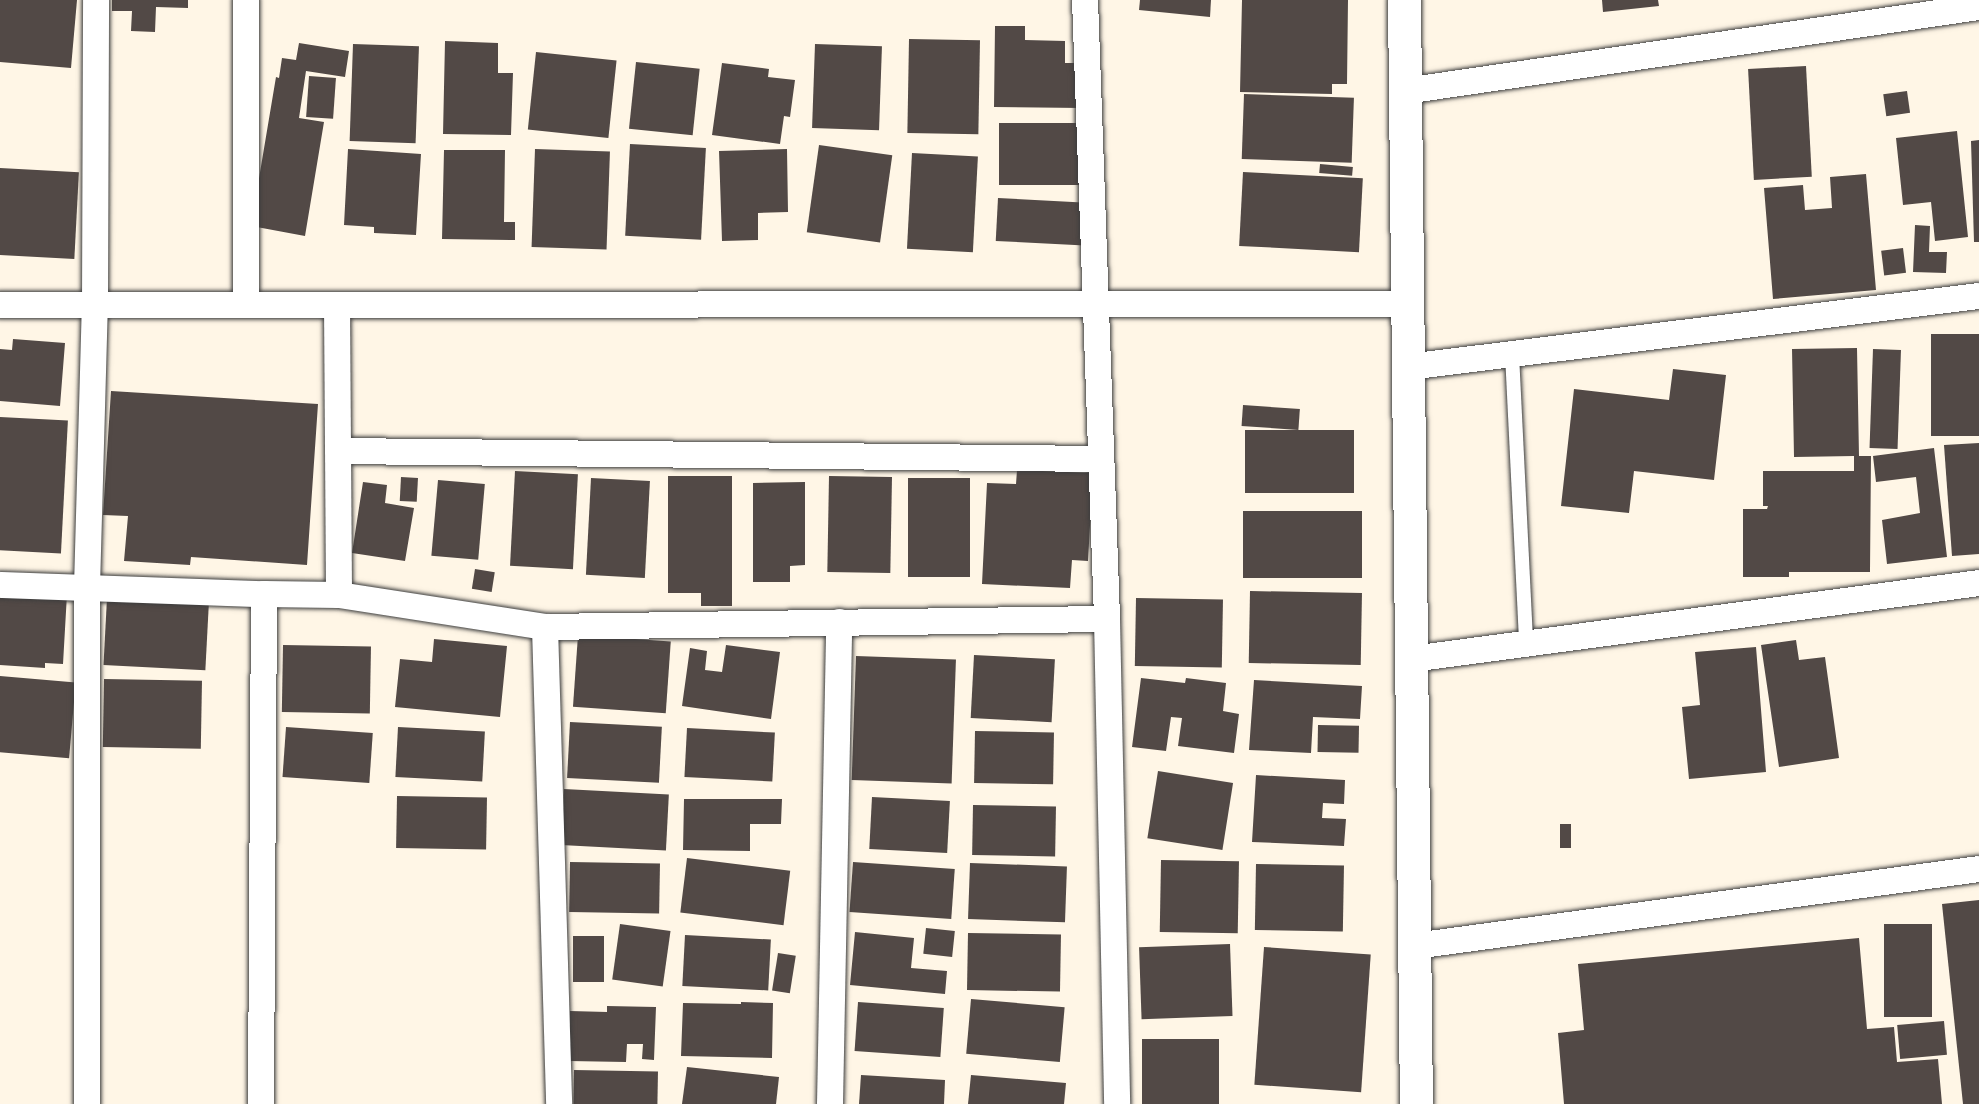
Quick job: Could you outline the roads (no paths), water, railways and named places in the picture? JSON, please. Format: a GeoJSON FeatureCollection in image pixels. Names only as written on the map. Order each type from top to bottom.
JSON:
{"type":"FeatureCollection","features":[{"type":"Feature","properties":{"kind":"street"},"geometry":{"type":"LineString","coordinates":[[87,1104],[87,587],[95,305],[96,0]]}},
{"type":"Feature","properties":{"kind":"street"},"geometry":{"type":"LineString","coordinates":[[246,0],[246,305]]}},
{"type":"Feature","properties":{"kind":"street"},"geometry":{"type":"LineString","coordinates":[[1085,0],[1107,619],[1117,1104]]}},
{"type":"Feature","properties":{"kind":"street"},"geometry":{"type":"LineString","coordinates":[[1404,0],[1416,1104]]}},
{"type":"Feature","properties":{"kind":"street"},"geometry":{"type":"LineString","coordinates":[[1405,91],[1979,7]]}},
{"type":"Feature","properties":{"kind":"street"},"geometry":{"type":"LineString","coordinates":[[1408,367],[1979,296]]}},
{"type":"Feature","properties":{"kind":"street"},"geometry":{"type":"LineString","coordinates":[[0,305],[1407,304]]}},
{"type":"Feature","properties":{"kind":"street"},"geometry":{"type":"LineString","coordinates":[[337,305],[339,595]]}},
{"type":"Feature","properties":{"kind":"street"},"geometry":{"type":"LineString","coordinates":[[338,451],[1100,459]]}},
{"type":"Feature","properties":{"kind":"street"},"geometry":{"type":"LineString","coordinates":[[1412,659],[1979,583]]}},
{"type":"Feature","properties":{"kind":"street"},"geometry":{"type":"LineString","coordinates":[[0,585],[339,595],[545,627],[1107,619]]}},
{"type":"Feature","properties":{"kind":"street"},"geometry":{"type":"LineString","coordinates":[[261,1104],[264,594]]}},
{"type":"Feature","properties":{"kind":"street"},"geometry":{"type":"LineString","coordinates":[[830,1104],[839,622]]}},
{"type":"Feature","properties":{"kind":"street"},"geometry":{"type":"LineString","coordinates":[[545,627],[559,1104]]}},
{"type":"Feature","properties":{"kind":"street"},"geometry":{"type":"LineString","coordinates":[[1415,946],[1979,869]]}},
{"type":"Feature","properties":{"kind":"lane"},"geometry":{"type":"LineString","coordinates":[[1512,354],[1526,643]]}}]}
